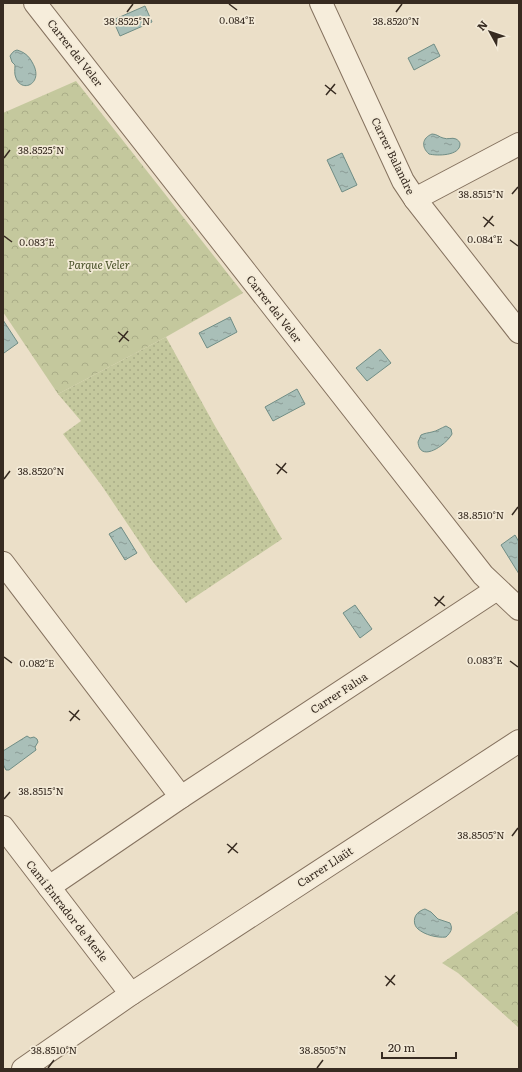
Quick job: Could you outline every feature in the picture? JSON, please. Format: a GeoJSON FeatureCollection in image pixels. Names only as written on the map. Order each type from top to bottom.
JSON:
{"type":"FeatureCollection","features":[{"type":"Feature","properties":{"kind":"street","name":"Carrer del Veler"},"geometry":{"type":"LineString","coordinates":[[35,3],[482,575],[519,609]]}},
{"type":"Feature","properties":{"kind":"street","name":"Carrer Balandre"},"geometry":{"type":"LineString","coordinates":[[321,3],[403,181],[414,199],[519,332]]}},
{"type":"Feature","properties":{"kind":"street"},"geometry":{"type":"LineString","coordinates":[[414,199],[519,144]]}},
{"type":"Feature","properties":{"kind":"street"},"geometry":{"type":"LineString","coordinates":[[3,563],[181,798]]}},
{"type":"Feature","properties":{"kind":"street","name":"Carrer Falua"},"geometry":{"type":"LineString","coordinates":[[49,887],[497,589]]}},
{"type":"Feature","properties":{"kind":"street","name":"Carrer Llaüt"},"geometry":{"type":"LineString","coordinates":[[23,1069],[131,994],[519,741]]}},
{"type":"Feature","properties":{"kind":"street","name":"Camí Entrador de Merle"},"geometry":{"type":"LineString","coordinates":[[3,827],[131,994]]}},
{"type":"Feature","properties":{"kind":"green space","name":"Parque Veler"},"geometry":{"type":"Polygon","coordinates":[[[76,81],[243,293],[166,337],[58,394],[3,312],[3,113],[76,81]]]}},
{"type":"Feature","properties":{"kind":"green space"},"geometry":{"type":"Polygon","coordinates":[[[166,337],[215,426],[282,539],[186,603],[153,562],[102,486],[63,434],[81,421],[58,394],[166,337]]]}},
{"type":"Feature","properties":{"kind":"green space"},"geometry":{"type":"Polygon","coordinates":[[[519,910],[519,1028],[458,973],[442,963],[519,910]]]}},
{"type":"Feature","properties":{"kind":"water"},"geometry":{"type":"Polygon","coordinates":[[[145,6],[152,22],[120,36],[113,20],[145,6]]]}},
{"type":"Feature","properties":{"kind":"water"},"geometry":{"type":"Polygon","coordinates":[[[434,44],[440,56],[414,70],[408,58],[434,44]]]}},
{"type":"Feature","properties":{"kind":"water"},"geometry":{"type":"Polygon","coordinates":[[[17,50],[28,56],[35,69],[36,76],[34,81],[27,86],[19,83],[15,76],[15,65],[10,56],[17,50]]]}},
{"type":"Feature","properties":{"kind":"water"},"geometry":{"type":"Polygon","coordinates":[[[432,134],[445,139],[456,139],[460,143],[459,148],[448,154],[429,154],[426,151],[424,143],[426,138],[432,134]]]}},
{"type":"Feature","properties":{"kind":"water"},"geometry":{"type":"Polygon","coordinates":[[[342,153],[357,185],[342,192],[327,160],[342,153]]]}},
{"type":"Feature","properties":{"kind":"water"},"geometry":{"type":"Polygon","coordinates":[[[230,317],[237,332],[207,348],[199,333],[230,317]]]}},
{"type":"Feature","properties":{"kind":"water"},"geometry":{"type":"Polygon","coordinates":[[[3,320],[18,343],[4,353],[3,352],[3,320]]]}},
{"type":"Feature","properties":{"kind":"water"},"geometry":{"type":"Polygon","coordinates":[[[380,349],[391,363],[367,381],[356,368],[380,349]]]}},
{"type":"Feature","properties":{"kind":"water"},"geometry":{"type":"Polygon","coordinates":[[[297,389],[305,404],[273,421],[265,407],[297,389]]]}},
{"type":"Feature","properties":{"kind":"water"},"geometry":{"type":"Polygon","coordinates":[[[446,426],[451,429],[452,434],[445,443],[428,452],[423,451],[420,448],[418,442],[421,435],[436,431],[446,426]]]}},
{"type":"Feature","properties":{"kind":"water"},"geometry":{"type":"Polygon","coordinates":[[[121,527],[137,553],[125,560],[109,534],[121,527]]]}},
{"type":"Feature","properties":{"kind":"water"},"geometry":{"type":"Polygon","coordinates":[[[515,535],[519,542],[519,574],[501,545],[515,535]]]}},
{"type":"Feature","properties":{"kind":"water"},"geometry":{"type":"Polygon","coordinates":[[[355,605],[372,629],[360,638],[343,613],[355,605]]]}},
{"type":"Feature","properties":{"kind":"water"},"geometry":{"type":"Polygon","coordinates":[[[27,736],[37,739],[38,742],[35,747],[36,750],[9,770],[6,770],[3,764],[3,751],[27,736]]]}},
{"type":"Feature","properties":{"kind":"water"},"geometry":{"type":"Polygon","coordinates":[[[425,909],[431,912],[438,919],[450,923],[451,930],[446,937],[428,934],[416,927],[414,920],[417,914],[425,909]]]}}]}
